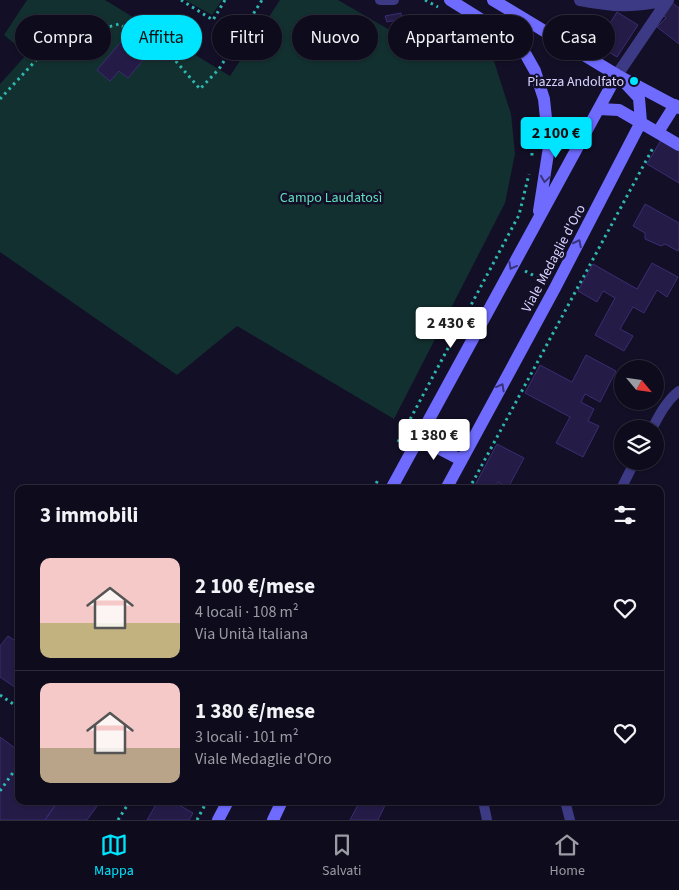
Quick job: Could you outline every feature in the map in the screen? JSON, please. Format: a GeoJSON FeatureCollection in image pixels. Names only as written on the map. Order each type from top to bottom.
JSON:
{"type":"FeatureCollection","features":[{"type":"Feature","properties":{"kind":"main road"},"geometry":{"type":"LineString","coordinates":[[498,1],[618,75],[677,106],[658,132]]}},
{"type":"Feature","properties":{"kind":"main road"},"geometry":{"type":"LineString","coordinates":[[446,5],[514,40],[526,55],[535,71],[544,99],[549,147],[544,186],[536,224]]}},
{"type":"Feature","properties":{"kind":"main road"},"geometry":{"type":"LineString","coordinates":[[393,485],[618,75]]}},
{"type":"Feature","properties":{"kind":"main road"},"geometry":{"type":"LineString","coordinates":[[618,75],[639,98],[641,122]]}},
{"type":"Feature","properties":{"kind":"main road"},"geometry":{"type":"LineString","coordinates":[[599,108],[619,110],[679,145]]}},
{"type":"Feature","properties":{"kind":"main road","name":"Viale Medaglie d'Oro"},"geometry":{"type":"LineString","coordinates":[[448,485],[555,288],[641,122]]}},
{"type":"Feature","properties":{"kind":"main road"},"geometry":{"type":"LineString","coordinates":[[419,438],[461,460]]}},
{"type":"Feature","properties":{"kind":"main road"},"geometry":{"type":"LineString","coordinates":[[218,820],[226,805]]}},
{"type":"Feature","properties":{"kind":"main road"},"geometry":{"type":"LineString","coordinates":[[272,820],[280,805]]}},
{"type":"Feature","properties":{"kind":"street"},"geometry":{"type":"LineString","coordinates":[[580,0],[611,6],[646,5],[667,0]]}},
{"type":"Feature","properties":{"kind":"street"},"geometry":{"type":"LineString","coordinates":[[618,75],[667,0]]}},
{"type":"Feature","properties":{"kind":"lane"},"geometry":{"type":"LineString","coordinates":[[380,0],[394,0]]}},
{"type":"Feature","properties":{"kind":"lane"},"geometry":{"type":"LineString","coordinates":[[656,420],[679,391]]}},
{"type":"Feature","properties":{"kind":"lane"},"geometry":{"type":"LineString","coordinates":[[623,485],[630,470]]}},
{"type":"Feature","properties":{"kind":"lane"},"geometry":{"type":"LineString","coordinates":[[485,805],[487,820]]}},
{"type":"Feature","properties":{"kind":"lane"},"geometry":{"type":"LineString","coordinates":[[566,805],[570,820]]}},
{"type":"Feature","properties":{"kind":"path"},"geometry":{"type":"LineString","coordinates":[[181,0],[213,20],[225,0]]}},
{"type":"Feature","properties":{"kind":"path"},"geometry":{"type":"LineString","coordinates":[[0,98],[52,43],[119,24],[167,51],[200,89],[219,69],[262,0]]}},
{"type":"Feature","properties":{"kind":"path"},"geometry":{"type":"LineString","coordinates":[[425,0],[446,5]]}},
{"type":"Feature","properties":{"kind":"path"},"geometry":{"type":"LineString","coordinates":[[531,124],[532,159]]}},
{"type":"Feature","properties":{"kind":"path"},"geometry":{"type":"LineString","coordinates":[[472,485],[655,146]]}},
{"type":"Feature","properties":{"kind":"path"},"geometry":{"type":"LineString","coordinates":[[396,446],[519,215],[530,168]]}},
{"type":"Feature","properties":{"kind":"path"},"geometry":{"type":"LineString","coordinates":[[498,255],[573,297]]}},
{"type":"Feature","properties":{"kind":"path"},"geometry":{"type":"LineString","coordinates":[[375,485],[382,471]]}},
{"type":"Feature","properties":{"kind":"path"},"geometry":{"type":"LineString","coordinates":[[0,695],[15,705]]}},
{"type":"Feature","properties":{"kind":"path"},"geometry":{"type":"LineString","coordinates":[[0,791],[15,770]]}},
{"type":"Feature","properties":{"kind":"path"},"geometry":{"type":"LineString","coordinates":[[118,820],[127,805]]}},
{"type":"Feature","properties":{"kind":"path"},"geometry":{"type":"LineString","coordinates":[[197,820],[205,805]]}},
{"type":"Feature","properties":{"kind":"green space","name":"Campo Laudatosì"},"geometry":{"type":"Polygon","coordinates":[[[27,0],[105,0],[130,15],[121,15],[121,60],[202,59],[230,76],[241,60],[282,60],[282,15],[270,15],[280,0],[338,0],[364,15],[292,15],[292,60],[378,60],[378,23],[388,29],[388,60],[494,60],[511,114],[515,154],[505,203],[394,419],[237,326],[177,375],[0,252],[0,84],[22,60],[111,60],[111,15],[17,15],[27,0]]]}},
{"type":"Feature","properties":{"kind":"green space"},"geometry":{"type":"Polygon","coordinates":[[[185,0],[222,0],[212,15],[185,0]]]}},
{"type":"Feature","properties":{"kind":"green space","name":"Campo Laudatosì"},"geometry":{"type":"Polygon","coordinates":[[[15,18],[15,44],[4,35],[15,18]]]}},
{"type":"Feature","properties":{"kind":"building"},"geometry":{"type":"Polygon","coordinates":[[[671,2],[679,8],[679,44],[657,27],[666,18],[662,14],[671,2]]]}},
{"type":"Feature","properties":{"kind":"building"},"geometry":{"type":"Polygon","coordinates":[[[617,12],[638,25],[617,57],[615,56],[615,15],[617,12]]]}},
{"type":"Feature","properties":{"kind":"building"},"geometry":{"type":"Polygon","coordinates":[[[121,42],[121,60],[143,60],[128,78],[119,71],[110,81],[97,70],[106,60],[111,60],[111,54],[121,42]]]}},
{"type":"Feature","properties":{"kind":"building"},"geometry":{"type":"Polygon","coordinates":[[[661,140],[679,150],[679,183],[647,164],[661,140]]]}},
{"type":"Feature","properties":{"kind":"building"},"geometry":{"type":"Polygon","coordinates":[[[645,204],[679,223],[678,251],[665,244],[661,246],[645,239],[645,233],[633,226],[645,204]]]}},
{"type":"Feature","properties":{"kind":"building"},"geometry":{"type":"Polygon","coordinates":[[[652,263],[678,277],[667,297],[657,290],[644,313],[633,307],[620,329],[633,336],[624,351],[595,335],[615,298],[603,291],[597,302],[578,291],[593,264],[637,289],[652,263]]]}},
{"type":"Feature","properties":{"kind":"building"},"geometry":{"type":"Polygon","coordinates":[[[586,355],[614,370],[614,375],[600,402],[585,394],[581,402],[594,409],[588,421],[599,426],[583,457],[556,443],[570,417],[525,393],[540,365],[572,382],[586,355]]]}},
{"type":"Feature","properties":{"kind":"building"},"geometry":{"type":"Polygon","coordinates":[[[497,444],[524,458],[510,485],[503,485],[498,482],[496,485],[475,485],[497,444]]]}},
{"type":"Feature","properties":{"kind":"building"},"geometry":{"type":"Polygon","coordinates":[[[8,636],[15,640],[15,687],[0,677],[0,646],[8,636]]]}},
{"type":"Feature","properties":{"kind":"building"},"geometry":{"type":"Polygon","coordinates":[[[0,737],[15,748],[15,805],[55,805],[45,820],[0,820],[0,737]]]}},
{"type":"Feature","properties":{"kind":"building"},"geometry":{"type":"Polygon","coordinates":[[[55,805],[97,806],[87,820],[45,820],[55,805]]]}},
{"type":"Feature","properties":{"kind":"building"},"geometry":{"type":"Polygon","coordinates":[[[156,805],[179,805],[193,813],[189,820],[147,820],[156,805]]]}},
{"type":"Feature","properties":{"kind":"building"},"geometry":{"type":"Polygon","coordinates":[[[358,805],[385,805],[378,820],[350,820],[358,805]]]}},
{"type":"Feature","properties":{"kind":"place","name":"Piazza Andolfato"},"geometry":{"type":"Point","coordinates":[634,81]}}]}
